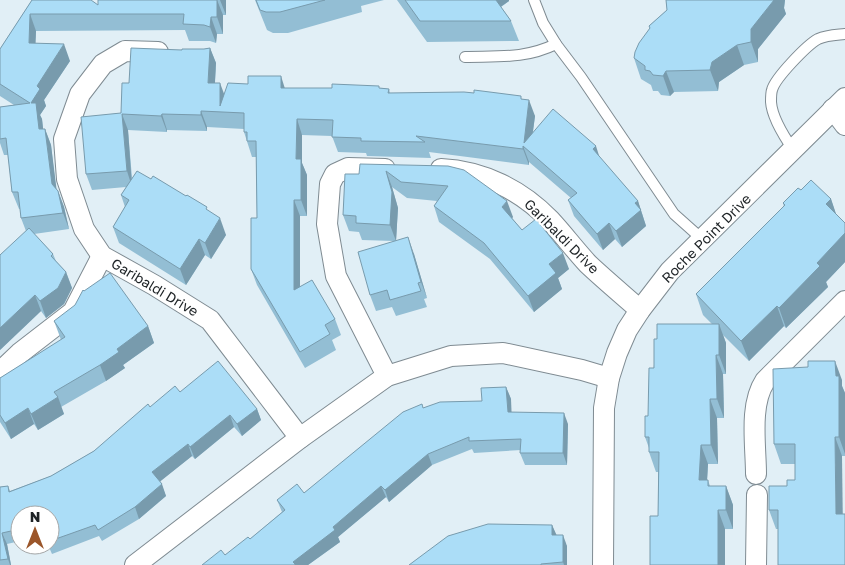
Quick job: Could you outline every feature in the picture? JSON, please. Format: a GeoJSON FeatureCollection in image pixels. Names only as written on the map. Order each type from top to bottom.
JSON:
{"type":"FeatureCollection","features":[{"type":"Feature","properties":{"kind":"street","name":"Garibaldi Drive"},"geometry":{"type":"LineString","coordinates":[[172,52],[125,51],[103,64],[80,94],[64,139],[67,179],[84,229],[102,256],[154,285],[210,320],[300,438]]}},
{"type":"Feature","properties":{"kind":"street","name":"Roche Point Drive"},"geometry":{"type":"LineString","coordinates":[[603,565],[604,408],[609,378],[627,330],[670,271],[794,151],[841,111]]}},
{"type":"Feature","properties":{"kind":"street","name":"Garibaldi Drive"},"geometry":{"type":"LineString","coordinates":[[387,376],[336,276],[327,224],[328,200],[330,184],[335,174],[348,168],[456,170],[496,182],[533,204],[588,263],[640,310]]}},
{"type":"Feature","properties":{"kind":"street","name":"Garibaldi Drive"},"geometry":{"type":"LineString","coordinates":[[0,372],[20,353],[72,312],[102,256]]}},
{"type":"Feature","properties":{"kind":"street"},"geometry":{"type":"LineString","coordinates":[[756,474],[756,405],[759,390],[765,381],[845,302]]}},
{"type":"Feature","properties":{"kind":"street"},"geometry":{"type":"LineString","coordinates":[[135,565],[300,438],[387,376],[451,356],[503,353],[582,370],[609,378]]}},
{"type":"Feature","properties":{"kind":"street"},"geometry":{"type":"LineString","coordinates":[[756,565],[757,495]]}},
{"type":"Feature","properties":{"kind":"lane"},"geometry":{"type":"LineString","coordinates":[[534,0],[543,23],[556,44],[581,77],[674,214],[702,239]]}},
{"type":"Feature","properties":{"kind":"lane"},"geometry":{"type":"LineString","coordinates":[[794,151],[782,133],[771,104],[771,91],[777,80],[807,47],[819,39],[845,34]]}},
{"type":"Feature","properties":{"kind":"lane"},"geometry":{"type":"LineString","coordinates":[[465,57],[529,55],[556,44]]}},
{"type":"Feature","properties":{"kind":"building"},"geometry":{"type":"Polygon","coordinates":[[[32,0],[91,0],[98,5],[98,0],[217,0],[217,17],[211,17],[210,27],[183,24],[184,14],[30,14],[29,43],[64,44],[37,86],[40,89],[31,103],[36,103],[39,129],[45,129],[52,184],[58,191],[63,213],[21,218],[18,192],[12,192],[6,138],[0,139],[0,107],[30,103],[0,84],[0,49],[32,0]]]}},
{"type":"Feature","properties":{"kind":"building"},"geometry":{"type":"Polygon","coordinates":[[[256,0],[325,0],[280,12],[266,12],[260,10],[256,0]]]}},
{"type":"Feature","properties":{"kind":"building"},"geometry":{"type":"Polygon","coordinates":[[[405,0],[496,0],[511,21],[420,21],[405,0]]]}},
{"type":"Feature","properties":{"kind":"building"},"geometry":{"type":"Polygon","coordinates":[[[666,0],[774,0],[751,29],[751,42],[737,45],[712,62],[710,70],[666,71],[663,76],[653,75],[650,71],[645,70],[645,66],[634,58],[635,52],[650,28],[649,26],[667,10],[666,0]]]}},
{"type":"Feature","properties":{"kind":"building"},"geometry":{"type":"Polygon","coordinates":[[[131,48],[182,50],[210,48],[208,83],[220,83],[220,106],[228,83],[248,84],[248,76],[281,76],[281,88],[332,88],[332,84],[379,86],[379,88],[389,89],[388,93],[474,93],[474,90],[521,96],[521,99],[529,100],[524,143],[553,109],[596,146],[593,149],[638,201],[635,203],[641,210],[616,231],[609,223],[597,234],[568,200],[577,193],[523,146],[523,149],[416,136],[425,142],[361,141],[361,138],[332,137],[333,120],[297,119],[296,159],[301,159],[301,200],[294,200],[294,290],[312,280],[335,319],[325,325],[330,334],[300,352],[251,269],[251,218],[257,218],[256,141],[247,141],[247,132],[244,132],[244,113],[201,111],[201,115],[162,114],[161,116],[122,114],[127,171],[86,174],[81,117],[121,113],[122,83],[129,83],[131,48]]]}},
{"type":"Feature","properties":{"kind":"building"},"geometry":{"type":"Polygon","coordinates":[[[360,164],[448,166],[464,170],[507,201],[502,207],[522,230],[536,219],[563,253],[549,264],[556,273],[528,296],[484,243],[434,206],[448,186],[401,182],[386,171],[392,192],[390,225],[356,223],[356,216],[343,215],[345,174],[359,174],[360,164]]]}},
{"type":"Feature","properties":{"kind":"building"},"geometry":{"type":"Polygon","coordinates":[[[137,171],[151,179],[153,176],[187,195],[207,207],[206,209],[220,218],[205,243],[199,239],[180,269],[113,227],[129,200],[121,195],[137,171]]]}},
{"type":"Feature","properties":{"kind":"building"},"geometry":{"type":"Polygon","coordinates":[[[811,180],[831,199],[826,204],[845,223],[845,233],[817,263],[820,266],[779,308],[777,306],[741,341],[696,294],[785,205],[783,203],[798,188],[801,190],[811,180]]]}},
{"type":"Feature","properties":{"kind":"building"},"geometry":{"type":"Polygon","coordinates":[[[29,228],[53,254],[51,256],[66,272],[58,288],[40,301],[35,295],[0,328],[0,255],[29,228]]]}},
{"type":"Feature","properties":{"kind":"building"},"geometry":{"type":"Polygon","coordinates":[[[408,237],[421,282],[418,283],[421,291],[390,300],[387,290],[370,295],[358,252],[408,237]]]}},
{"type":"Feature","properties":{"kind":"building"},"geometry":{"type":"Polygon","coordinates":[[[110,273],[148,326],[117,349],[119,352],[54,392],[58,397],[31,414],[28,408],[5,423],[0,415],[0,378],[65,337],[54,321],[75,305],[83,290],[110,273]]]}},
{"type":"Feature","properties":{"kind":"building"},"geometry":{"type":"Polygon","coordinates":[[[657,324],[719,324],[719,355],[716,355],[717,399],[710,399],[711,445],[701,445],[699,480],[708,480],[708,486],[726,486],[726,510],[718,510],[718,565],[650,565],[650,516],[658,516],[659,452],[649,452],[649,437],[645,437],[645,416],[648,416],[649,368],[654,368],[654,339],[657,339],[657,324]]]}},
{"type":"Feature","properties":{"kind":"building"},"geometry":{"type":"Polygon","coordinates":[[[218,361],[257,409],[237,424],[230,415],[190,447],[188,444],[152,472],[162,484],[135,507],[98,530],[95,525],[60,537],[60,505],[10,505],[10,531],[2,533],[8,559],[0,560],[0,487],[8,486],[9,492],[51,476],[94,451],[148,404],[150,407],[175,386],[180,392],[218,361]]]}},
{"type":"Feature","properties":{"kind":"building"},"geometry":{"type":"Polygon","coordinates":[[[808,361],[835,361],[836,376],[839,376],[839,437],[835,437],[836,514],[845,514],[845,565],[778,565],[778,510],[769,510],[769,486],[787,486],[787,480],[795,480],[795,444],[774,444],[773,369],[808,367],[808,361]]]}},
{"type":"Feature","properties":{"kind":"building"},"geometry":{"type":"Polygon","coordinates":[[[506,387],[508,412],[564,413],[563,453],[520,453],[521,439],[469,441],[469,437],[428,454],[385,490],[381,486],[333,527],[335,530],[293,562],[295,565],[202,565],[221,550],[225,555],[248,537],[250,539],[285,510],[277,500],[297,484],[304,493],[403,412],[422,404],[423,408],[440,402],[482,401],[481,388],[506,387]]]}},
{"type":"Feature","properties":{"kind":"building"},"geometry":{"type":"Polygon","coordinates":[[[488,524],[552,525],[552,535],[563,535],[563,562],[541,565],[409,565],[448,536],[488,524]]]}}]}
